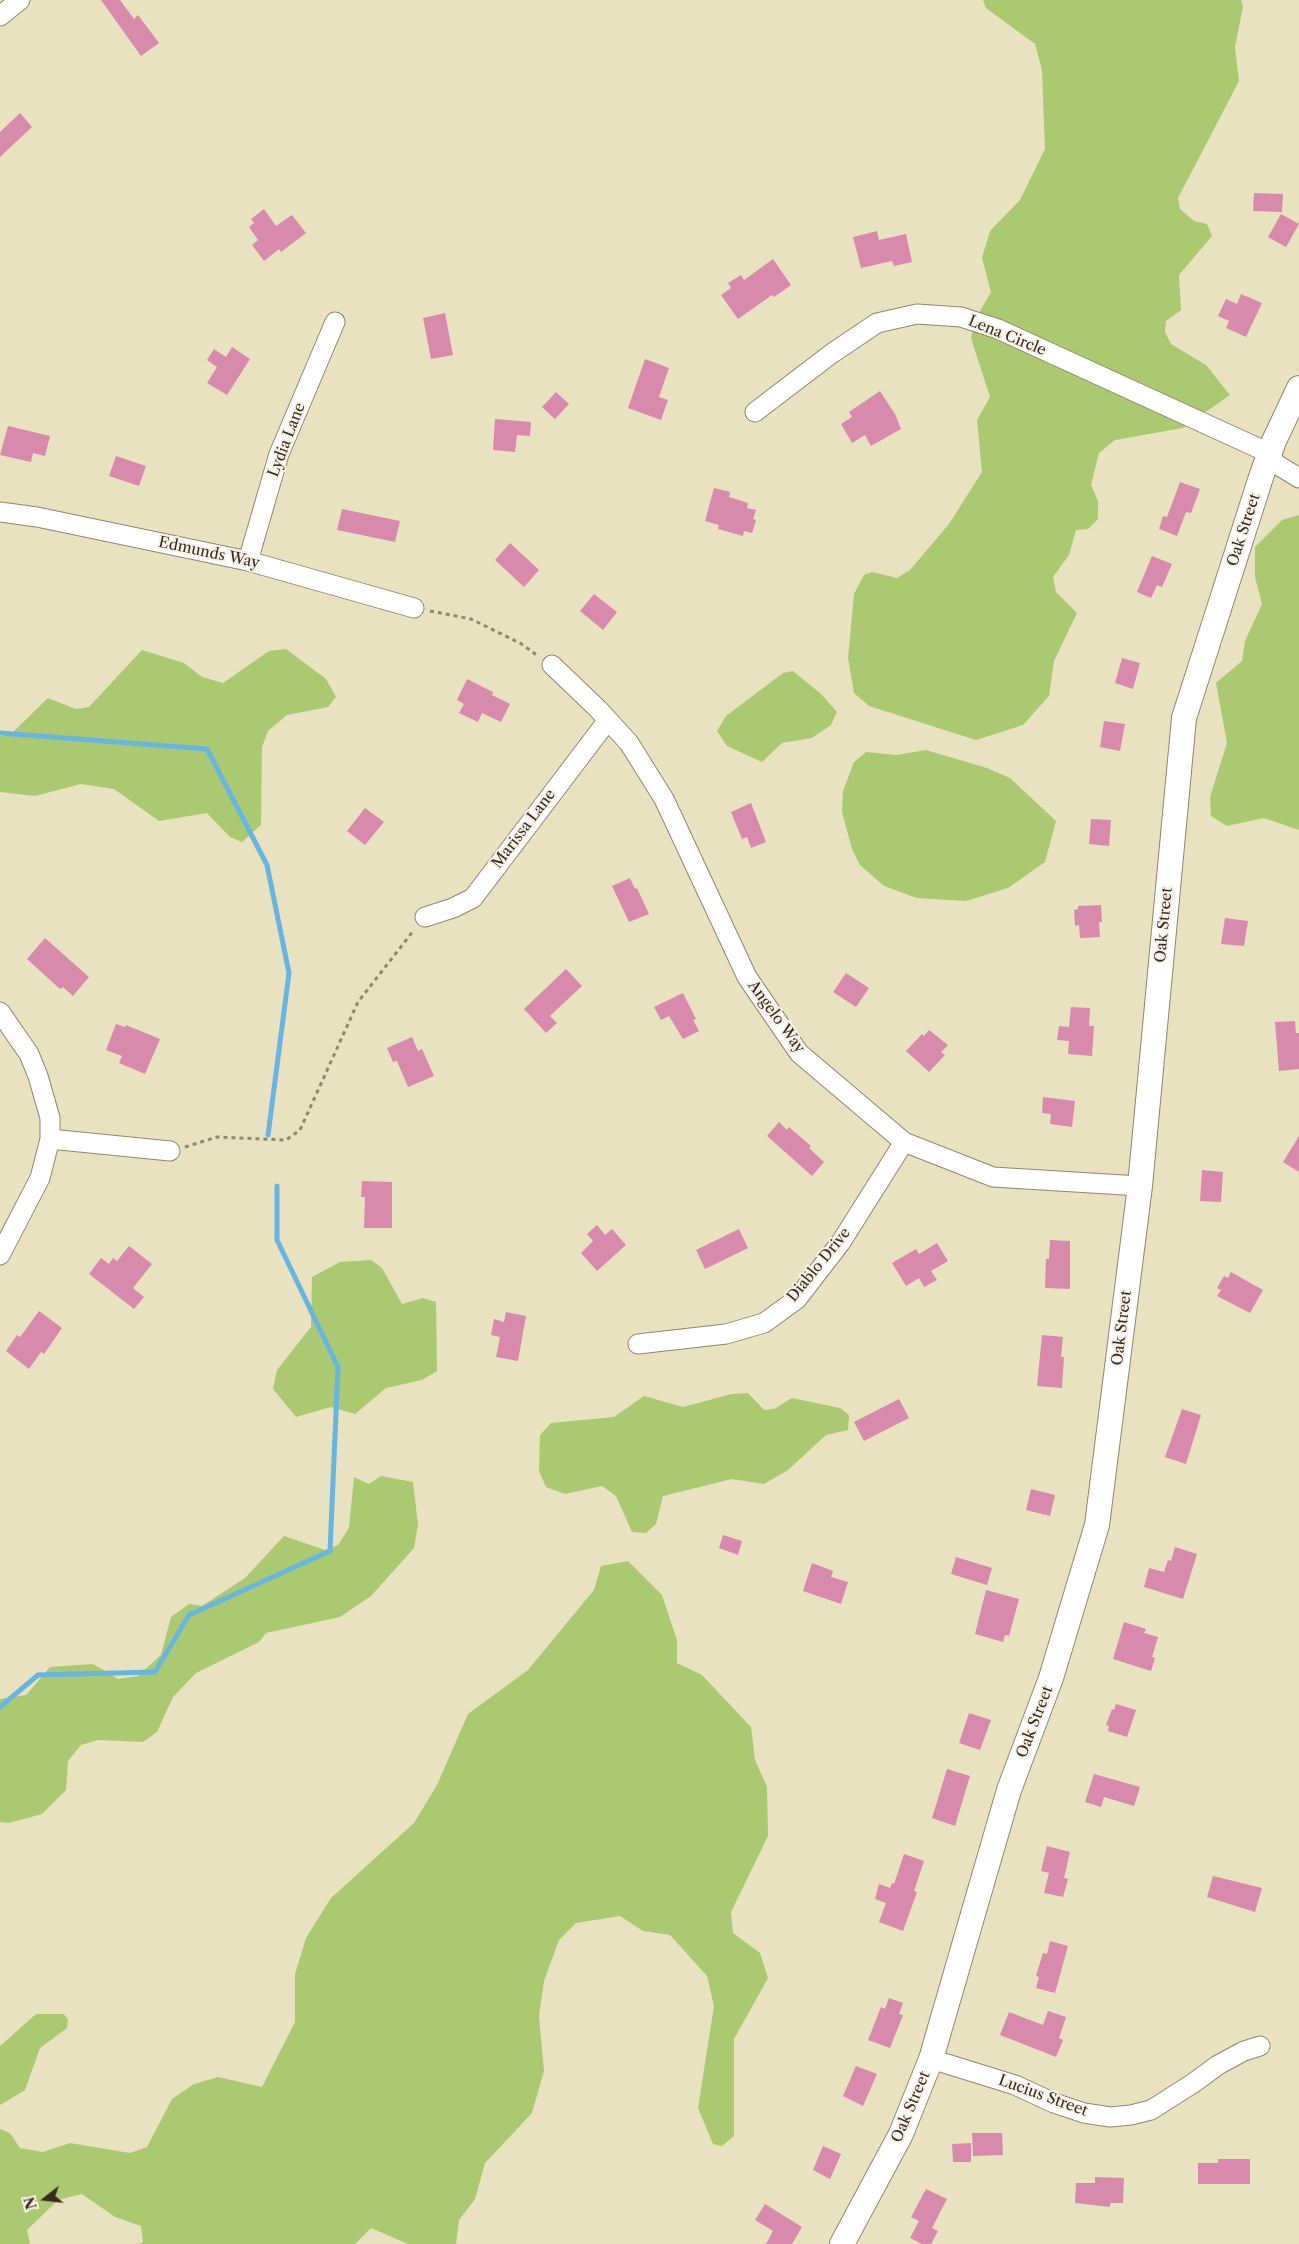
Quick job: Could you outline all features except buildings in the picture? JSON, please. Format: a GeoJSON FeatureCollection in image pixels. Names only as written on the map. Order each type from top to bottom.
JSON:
{"type":"FeatureCollection","features":[{"type":"Feature","properties":{"kind":"main road","name":"Oak Street"},"geometry":{"type":"LineString","coordinates":[[842,2244],[901,2134],[931,2059],[1009,1790],[1052,1678],[1097,1525],[1140,1186],[1184,718],[1269,453],[1299,388]]}},
{"type":"Feature","properties":{"kind":"street"},"geometry":{"type":"LineString","coordinates":[[0,16],[20,0]]}},
{"type":"Feature","properties":{"kind":"street","name":"Lena Circle"},"geometry":{"type":"LineString","coordinates":[[755,412],[831,354],[877,323],[917,314],[952,316],[998,329],[1269,453]]}},
{"type":"Feature","properties":{"kind":"street","name":"Lydia Lane"},"geometry":{"type":"LineString","coordinates":[[248,561],[279,454],[335,322]]}},
{"type":"Feature","properties":{"kind":"street"},"geometry":{"type":"LineString","coordinates":[[1269,453],[1276,464],[1299,478]]}},
{"type":"Feature","properties":{"kind":"street","name":"Edmunds Way"},"geometry":{"type":"LineString","coordinates":[[0,512],[37,517],[248,561],[414,608]]}},
{"type":"Feature","properties":{"kind":"street","name":"Angelo Way"},"geometry":{"type":"LineString","coordinates":[[552,665],[629,743],[664,798],[747,977],[799,1053],[904,1142],[993,1177],[1140,1186]]}},
{"type":"Feature","properties":{"kind":"street","name":"Marissa Lane"},"geometry":{"type":"LineString","coordinates":[[425,917],[453,908],[473,898],[608,720]]}},
{"type":"Feature","properties":{"kind":"street"},"geometry":{"type":"LineString","coordinates":[[0,1012],[29,1054],[38,1076],[50,1118],[50,1139],[40,1178],[0,1255]]}},
{"type":"Feature","properties":{"kind":"street"},"geometry":{"type":"LineString","coordinates":[[50,1139],[170,1151]]}},
{"type":"Feature","properties":{"kind":"street","name":"Diablo Drive"},"geometry":{"type":"LineString","coordinates":[[638,1344],[726,1334],[764,1324],[797,1299],[841,1242],[904,1142]]}},
{"type":"Feature","properties":{"kind":"street","name":"Lucius Street"},"geometry":{"type":"LineString","coordinates":[[931,2059],[1015,2085],[1054,2103],[1084,2113],[1110,2117],[1131,2115],[1151,2110],[1218,2066],[1244,2051],[1260,2046]]}},
{"type":"Feature","properties":{"kind":"path"},"geometry":{"type":"LineString","coordinates":[[414,608],[471,619],[520,643],[552,665]]}},
{"type":"Feature","properties":{"kind":"path"},"geometry":{"type":"LineString","coordinates":[[170,1151],[217,1137],[286,1140],[300,1130],[358,1002],[425,917]]}},
{"type":"Feature","properties":{"kind":"green space"},"geometry":{"type":"Polygon","coordinates":[[[983,0],[1241,0],[1243,6],[1235,47],[1239,81],[1178,198],[1180,209],[1194,221],[1207,224],[1212,236],[1179,275],[1181,310],[1166,321],[1165,332],[1171,344],[1206,365],[1230,395],[1183,428],[1115,440],[1099,453],[1091,485],[1098,501],[1098,519],[1088,529],[1076,530],[1069,555],[1053,577],[1056,592],[1077,613],[1054,661],[1049,696],[1023,725],[976,740],[869,706],[854,693],[848,658],[854,594],[864,575],[872,572],[897,578],[910,570],[949,524],[982,472],[977,420],[990,397],[971,338],[975,320],[991,292],[982,258],[990,231],[1020,200],[1045,149],[1042,70],[1035,44],[986,8],[983,0]]]}},
{"type":"Feature","properties":{"kind":"green space"},"geometry":{"type":"Polygon","coordinates":[[[1299,515],[1299,830],[1264,818],[1227,826],[1211,816],[1210,797],[1227,743],[1216,683],[1242,661],[1245,641],[1262,604],[1255,577],[1255,547],[1282,520],[1299,515]]]}},
{"type":"Feature","properties":{"kind":"green space"},"geometry":{"type":"Polygon","coordinates":[[[286,649],[326,679],[336,697],[328,707],[287,715],[268,731],[262,747],[261,825],[242,842],[230,837],[207,813],[159,821],[114,789],[81,784],[35,796],[0,792],[0,736],[9,736],[48,698],[76,709],[89,707],[142,650],[184,663],[202,677],[223,683],[269,651],[286,649]]]}},
{"type":"Feature","properties":{"kind":"green space"},"geometry":{"type":"Polygon","coordinates":[[[793,671],[821,694],[837,712],[831,725],[812,738],[782,743],[762,762],[727,746],[717,731],[726,716],[783,673],[793,671]]]}},
{"type":"Feature","properties":{"kind":"green space"},"geometry":{"type":"Polygon","coordinates":[[[926,750],[987,768],[1010,778],[1056,821],[1045,862],[1008,888],[966,901],[917,898],[884,886],[860,865],[852,849],[842,812],[843,791],[854,762],[866,752],[897,755],[926,750]]]}},
{"type":"Feature","properties":{"kind":"green space"},"geometry":{"type":"Polygon","coordinates":[[[371,1260],[382,1268],[402,1304],[423,1298],[436,1302],[437,1371],[422,1380],[386,1388],[355,1414],[331,1407],[296,1417],[273,1389],[277,1370],[311,1327],[312,1277],[340,1262],[371,1260]]]}},
{"type":"Feature","properties":{"kind":"green space"},"geometry":{"type":"Polygon","coordinates":[[[748,1393],[764,1410],[774,1409],[792,1398],[840,1408],[849,1415],[848,1430],[826,1435],[788,1470],[764,1484],[732,1479],[663,1496],[656,1524],[646,1533],[632,1532],[616,1496],[602,1486],[565,1494],[546,1487],[539,1471],[540,1435],[551,1423],[614,1417],[644,1396],[683,1407],[732,1394],[748,1393]]]}},
{"type":"Feature","properties":{"kind":"green space"},"geometry":{"type":"Polygon","coordinates":[[[381,1476],[413,1482],[418,1525],[414,1548],[371,1596],[340,1617],[266,1633],[259,1642],[196,1673],[173,1697],[157,1732],[143,1742],[98,1740],[81,1745],[68,1761],[66,1790],[42,1814],[9,1823],[0,1822],[0,1699],[26,1695],[50,1667],[93,1664],[118,1679],[138,1676],[161,1655],[171,1617],[189,1604],[202,1606],[245,1578],[284,1536],[325,1550],[338,1545],[349,1528],[354,1477],[369,1484],[381,1476]]]}},
{"type":"Feature","properties":{"kind":"green space"},"geometry":{"type":"Polygon","coordinates":[[[628,1561],[662,1595],[677,1640],[677,1663],[702,1675],[751,1727],[755,1760],[767,1787],[768,1836],[731,1912],[733,1933],[760,1953],[768,1978],[734,2039],[734,2136],[722,2146],[713,2144],[698,2108],[714,2006],[707,1976],[670,1935],[643,1931],[620,1916],[576,1923],[559,1940],[544,1981],[539,2016],[544,2071],[532,2113],[485,2163],[475,2199],[459,2220],[456,2244],[408,2244],[371,2228],[355,2244],[139,2244],[143,2242],[141,2226],[115,2217],[82,2194],[58,2200],[27,2230],[30,2244],[0,2244],[0,2129],[10,2133],[20,2148],[43,2152],[70,2143],[130,2153],[147,2147],[172,2099],[194,2084],[218,2077],[262,2087],[295,2022],[295,1974],[306,1938],[331,1898],[414,1823],[437,1785],[468,1714],[528,1670],[594,1590],[601,1566],[628,1561]]]}},
{"type":"Feature","properties":{"kind":"green space"},"geometry":{"type":"Polygon","coordinates":[[[36,2014],[64,2014],[68,2020],[67,2028],[40,2048],[25,2090],[0,2105],[0,2046],[36,2014]]]}},
{"type":"Feature","properties":{"kind":"waterway"},"geometry":{"type":"LineString","coordinates":[[0,733],[207,749],[267,865],[289,973],[268,1135]]}},
{"type":"Feature","properties":{"kind":"waterway"},"geometry":{"type":"LineString","coordinates":[[0,1707],[38,1675],[155,1672],[189,1615],[330,1551],[338,1367],[277,1240],[277,1186]]}}]}
